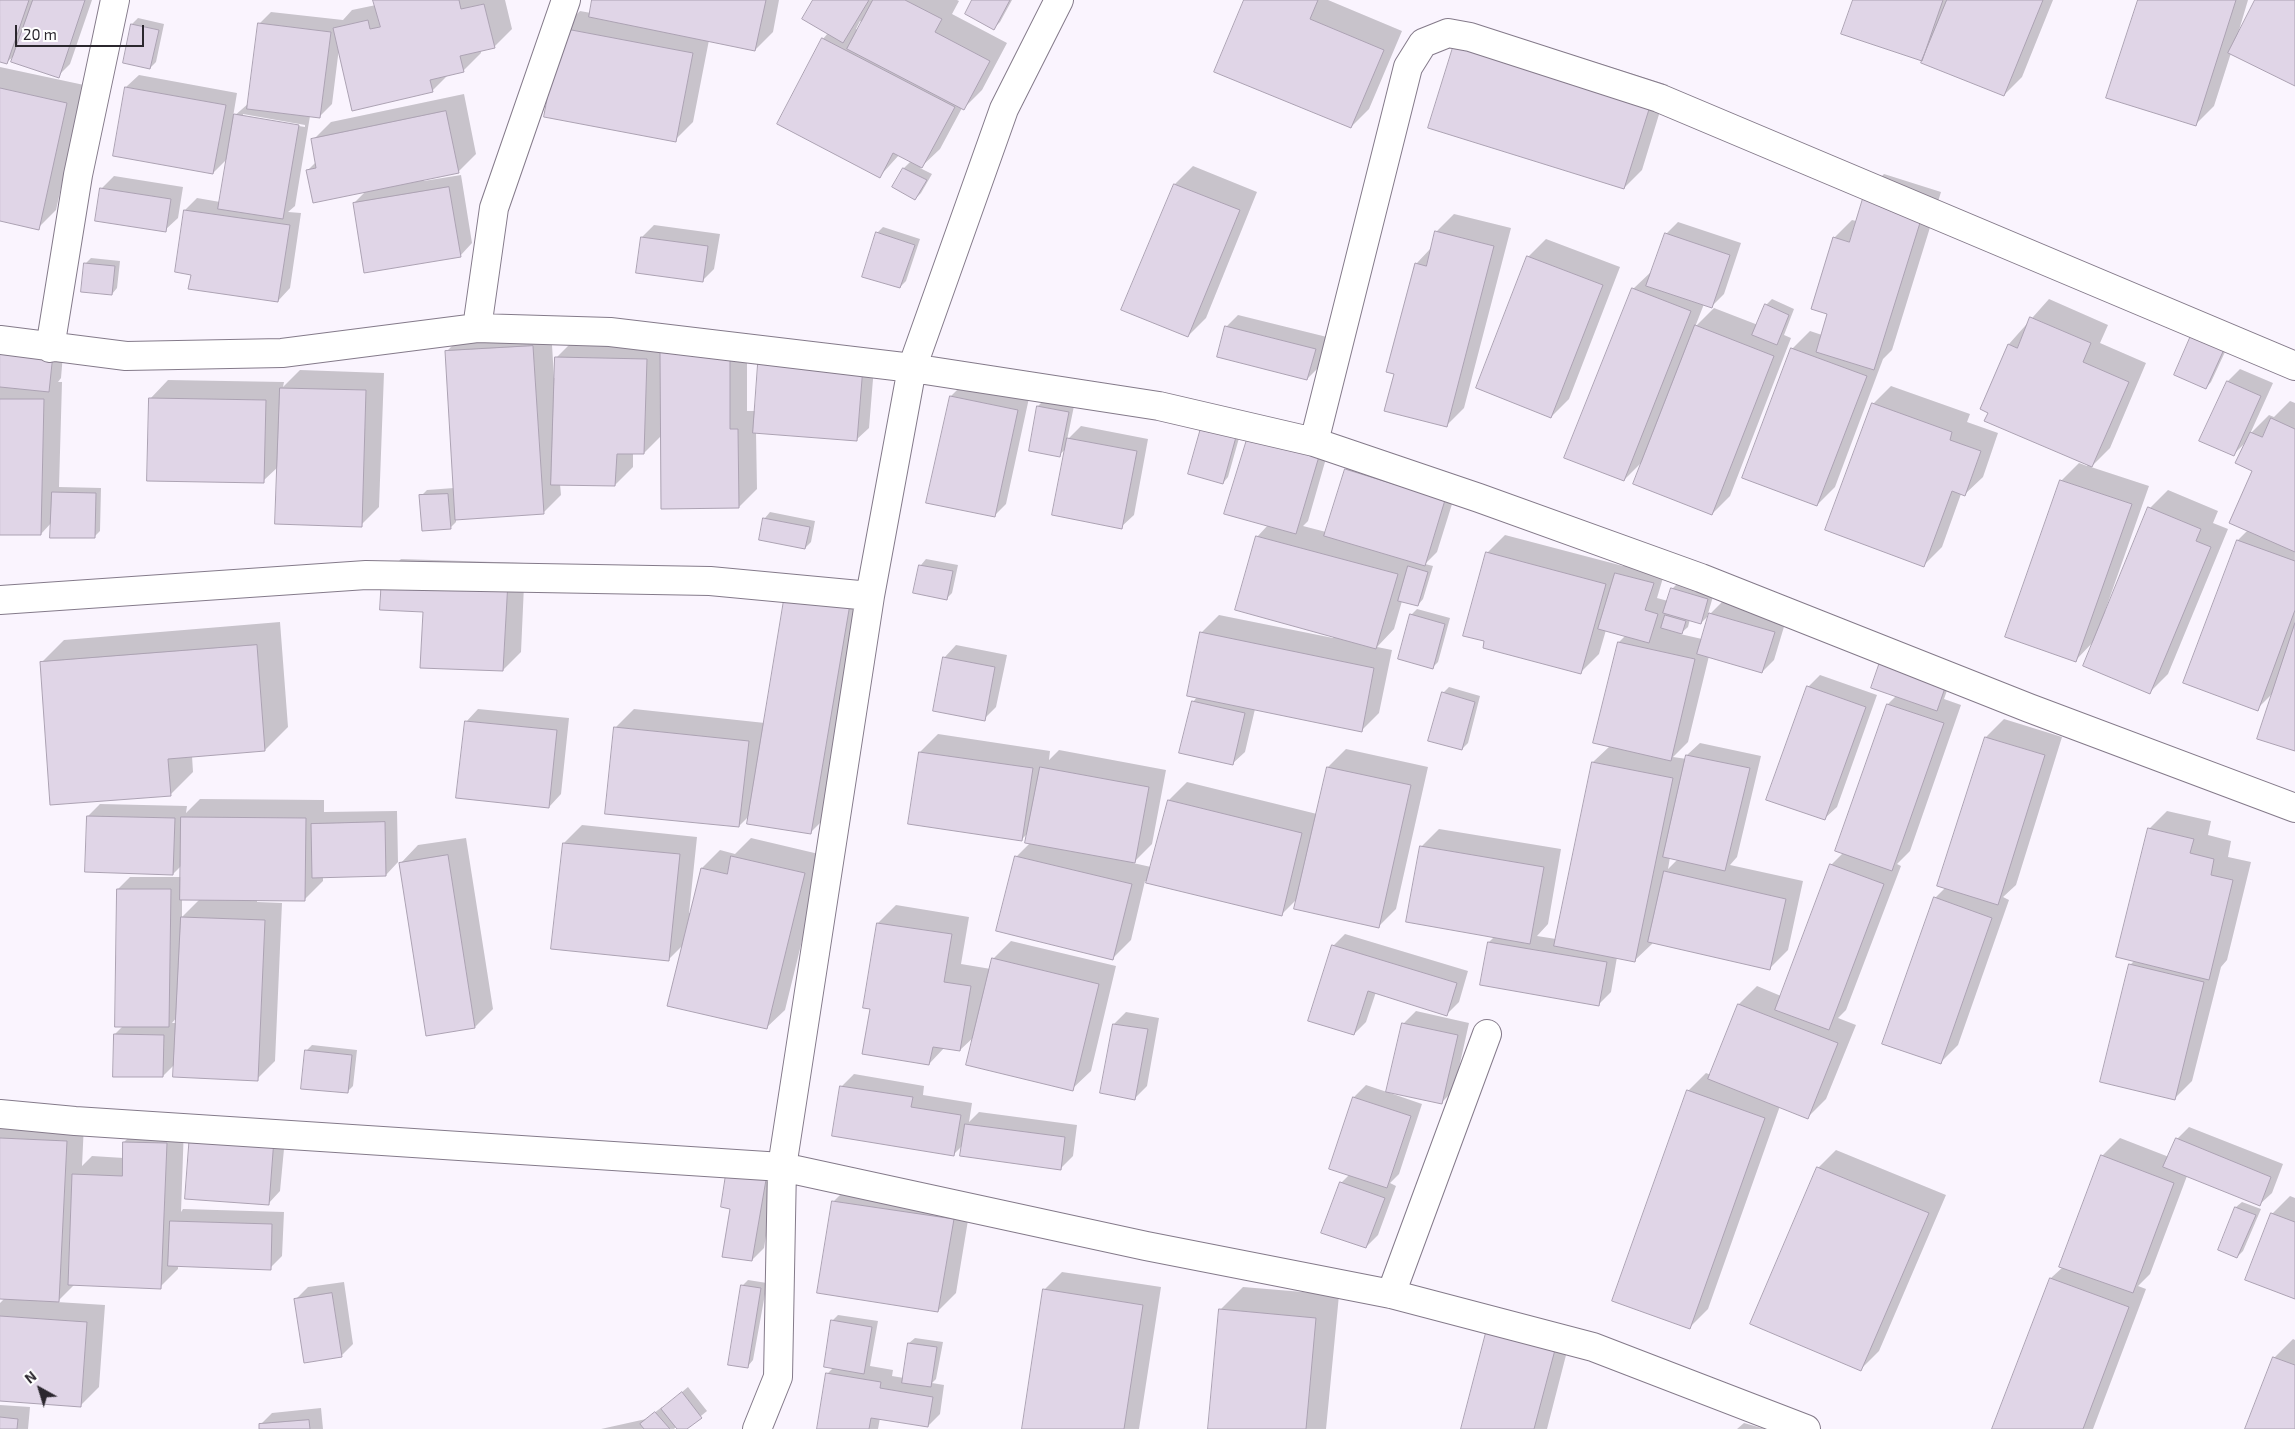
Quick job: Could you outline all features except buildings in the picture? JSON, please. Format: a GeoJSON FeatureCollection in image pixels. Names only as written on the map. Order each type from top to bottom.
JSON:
{"type":"FeatureCollection","features":[{"type":"Feature","properties":{"kind":"street"},"geometry":{"type":"LineString","coordinates":[[50,348],[78,175],[115,0]]}},
{"type":"Feature","properties":{"kind":"street"},"geometry":{"type":"LineString","coordinates":[[477,328],[494,208],[566,0]]}},
{"type":"Feature","properties":{"kind":"street"},"geometry":{"type":"LineString","coordinates":[[757,1429],[778,1377],[782,1167],[870,596],[912,368],[1004,108],[1059,0]]}},
{"type":"Feature","properties":{"kind":"street"},"geometry":{"type":"LineString","coordinates":[[1314,442],[1408,67],[1423,43],[1448,33],[1470,37],[1659,98],[2295,366]]}},
{"type":"Feature","properties":{"kind":"street"},"geometry":{"type":"LineString","coordinates":[[0,340],[50,348],[126,356],[282,353],[477,328],[610,332],[912,368],[1159,406],[1314,442],[1479,498],[1701,578],[2029,708],[2295,808]]}},
{"type":"Feature","properties":{"kind":"street"},"geometry":{"type":"LineString","coordinates":[[0,600],[366,575],[710,581],[870,596]]}},
{"type":"Feature","properties":{"kind":"street"},"geometry":{"type":"LineString","coordinates":[[1392,1294],[1487,1034]]}},
{"type":"Feature","properties":{"kind":"street"},"geometry":{"type":"LineString","coordinates":[[0,1114],[76,1121],[782,1167],[1146,1246],[1392,1294],[1593,1347],[1806,1429]]}}]}
